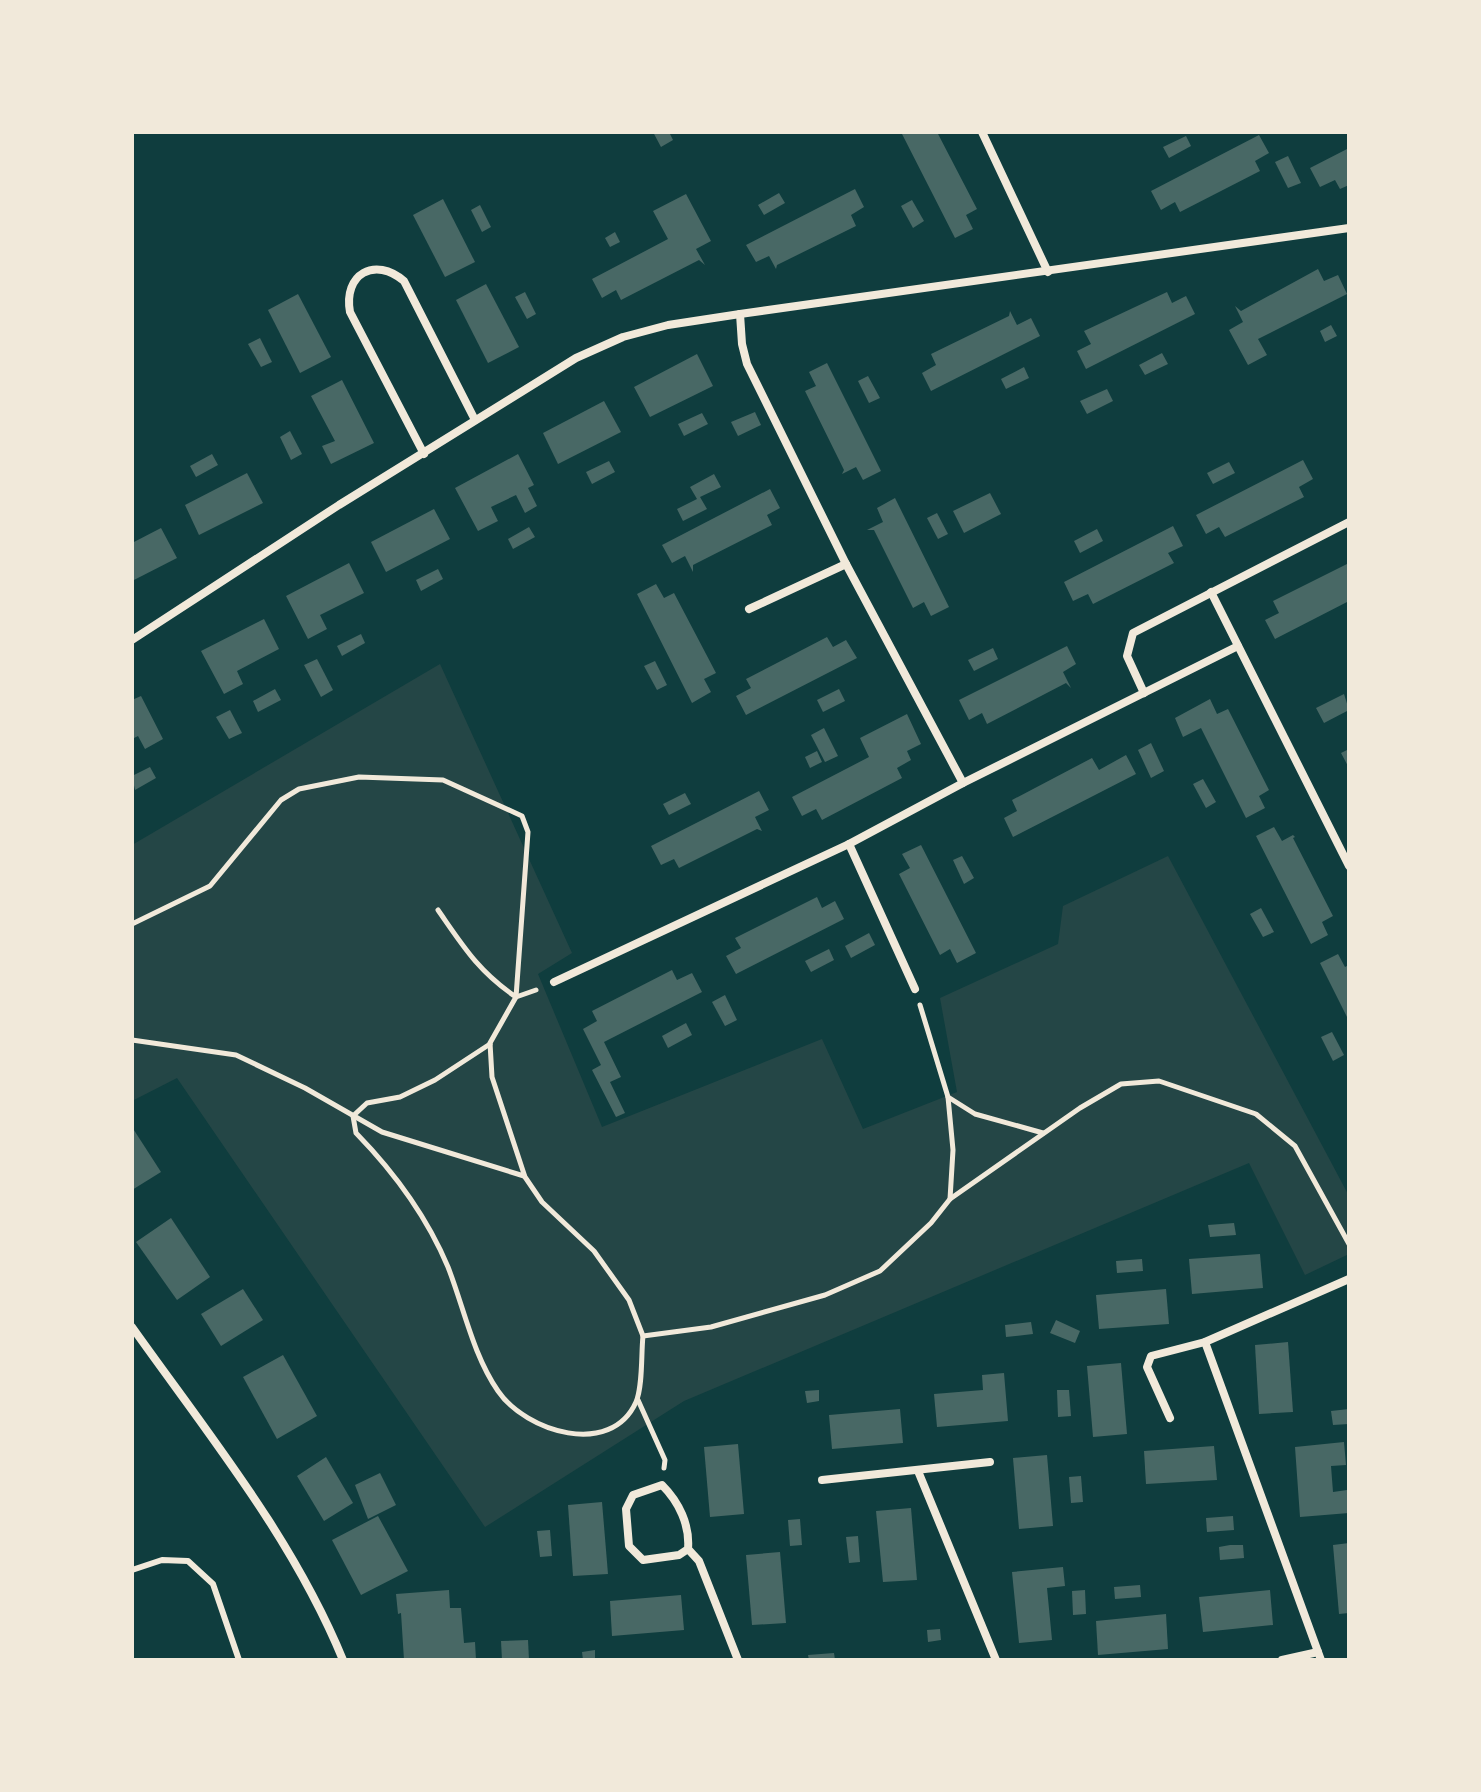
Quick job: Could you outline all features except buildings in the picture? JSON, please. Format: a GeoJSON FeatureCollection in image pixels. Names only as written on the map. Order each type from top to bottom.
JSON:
{"type":"FeatureCollection","features":[{"type":"Feature","properties":{"kind":"street"},"geometry":{"type":"LineString","coordinates":[[982,132],[1048,272]]}},
{"type":"Feature","properties":{"kind":"street"},"geometry":{"type":"LineString","coordinates":[[132,640],[475,420],[576,358],[623,337],[668,325],[740,314],[1349,228]]}},
{"type":"Feature","properties":{"kind":"street"},"geometry":{"type":"LineString","coordinates":[[424,454],[350,312],[349,293],[358,277],[369,270],[381,270],[390,271],[404,281],[475,420]]}},
{"type":"Feature","properties":{"kind":"street"},"geometry":{"type":"LineString","coordinates":[[740,314],[747,364],[846,564],[963,783]]}},
{"type":"Feature","properties":{"kind":"street"},"geometry":{"type":"LineString","coordinates":[[1144,693],[1127,656],[1133,633],[1349,522]]}},
{"type":"Feature","properties":{"kind":"street"},"geometry":{"type":"LineString","coordinates":[[749,609],[846,564]]}},
{"type":"Feature","properties":{"kind":"street"},"geometry":{"type":"LineString","coordinates":[[1211,592],[1349,866]]}},
{"type":"Feature","properties":{"kind":"street"},"geometry":{"type":"LineString","coordinates":[[554,982],[849,844],[963,783],[1238,646]]}},
{"type":"Feature","properties":{"kind":"street"},"geometry":{"type":"LineString","coordinates":[[849,844],[915,989]]}},
{"type":"Feature","properties":{"kind":"street"},"geometry":{"type":"LineString","coordinates":[[1170,1418],[1147,1367],[1151,1356],[1205,1342],[1349,1279]]}},
{"type":"Feature","properties":{"kind":"street"},"geometry":{"type":"LineString","coordinates":[[132,1327],[254,1498],[297,1564],[343,1660]]}},
{"type":"Feature","properties":{"kind":"street"},"geometry":{"type":"LineString","coordinates":[[1205,1342],[1320,1656],[1282,1660]]}},
{"type":"Feature","properties":{"kind":"street"},"geometry":{"type":"LineString","coordinates":[[822,1480],[990,1462]]}},
{"type":"Feature","properties":{"kind":"street"},"geometry":{"type":"LineString","coordinates":[[918,1471],[996,1660]]}},
{"type":"Feature","properties":{"kind":"street"},"geometry":{"type":"LineString","coordinates":[[688,1549],[679,1555],[643,1560],[629,1546],[626,1509],[633,1495],[662,1485],[672,1495],[689,1531],[688,1549],[699,1561],[738,1660]]}},
{"type":"Feature","properties":{"kind":"lane"},"geometry":{"type":"LineString","coordinates":[[132,1570],[162,1560],[188,1561],[213,1584],[239,1660]]}},
{"type":"Feature","properties":{"kind":"path"},"geometry":{"type":"LineString","coordinates":[[132,924],[210,886],[281,800],[299,789],[359,777],[443,780],[522,816],[528,832],[516,997],[490,1043],[435,1080],[400,1097],[367,1103],[353,1116]]}},
{"type":"Feature","properties":{"kind":"path"},"geometry":{"type":"LineString","coordinates":[[438,910],[475,963],[516,997]]}},
{"type":"Feature","properties":{"kind":"path"},"geometry":{"type":"LineString","coordinates":[[516,997],[554,982]]}},
{"type":"Feature","properties":{"kind":"path"},"geometry":{"type":"LineString","coordinates":[[915,989],[948,1097],[953,1150],[950,1199]]}},
{"type":"Feature","properties":{"kind":"path"},"geometry":{"type":"LineString","coordinates":[[132,1040],[236,1055],[305,1088],[382,1132],[525,1177]]}},
{"type":"Feature","properties":{"kind":"path"},"geometry":{"type":"LineString","coordinates":[[353,1116],[356,1133],[427,1220],[485,1366],[499,1392],[518,1411],[547,1426],[580,1436],[600,1434],[628,1416],[637,1399],[643,1336],[629,1300],[594,1251],[542,1202],[525,1177],[492,1077],[490,1043]]}},
{"type":"Feature","properties":{"kind":"path"},"geometry":{"type":"LineString","coordinates":[[643,1336],[711,1327],[825,1295],[880,1271],[931,1223],[950,1199],[1121,1084],[1159,1081],[1256,1114],[1295,1146],[1349,1244]]}},
{"type":"Feature","properties":{"kind":"path"},"geometry":{"type":"LineString","coordinates":[[948,1097],[975,1114],[1044,1134]]}},
{"type":"Feature","properties":{"kind":"path"},"geometry":{"type":"LineString","coordinates":[[637,1399],[665,1460],[662,1485]]}},
{"type":"Feature","properties":{"kind":"shaded area"},"geometry":{"type":"Polygon","coordinates":[[[440,664],[572,953],[538,974],[602,1127],[822,1039],[863,1129],[957,1092],[940,998],[1058,944],[1063,906],[1168,856],[1349,1196],[1349,1254],[1305,1275],[1249,1163],[684,1401],[485,1527],[177,1078],[132,1101],[132,845],[440,664]]]}}]}
